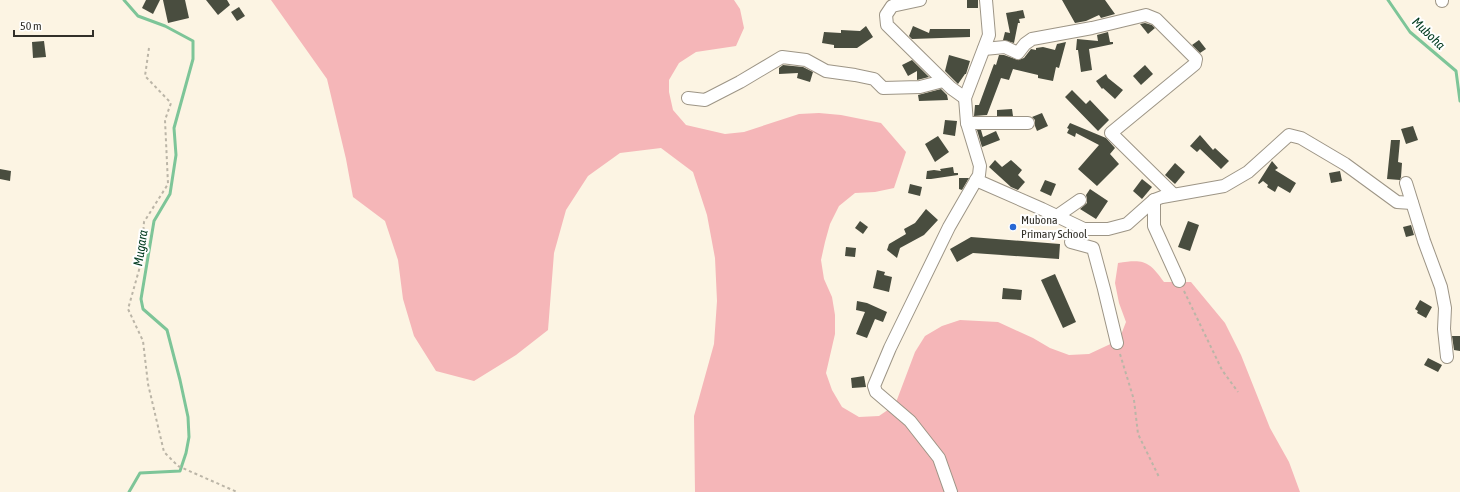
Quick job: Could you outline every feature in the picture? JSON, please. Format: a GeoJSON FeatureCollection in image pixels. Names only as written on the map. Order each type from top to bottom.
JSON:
{"type":"FeatureCollection","features":[{"type":"Feature","properties":{"kind":"street"},"geometry":{"type":"LineString","coordinates":[[920,0],[892,6],[886,15],[887,25],[943,81],[965,98]]}},
{"type":"Feature","properties":{"kind":"street"},"geometry":{"type":"LineString","coordinates":[[951,492],[939,458],[910,421],[876,392],[874,386],[883,362],[942,241],[979,175],[980,166],[967,123],[965,98],[990,32],[986,0]]}},
{"type":"Feature","properties":{"kind":"street"},"geometry":{"type":"LineString","coordinates":[[984,49],[1004,47],[1018,53],[1025,44],[1032,39],[1092,28],[1146,15],[1156,18],[1196,58],[1195,64],[1111,133],[1173,194]]}},
{"type":"Feature","properties":{"kind":"street"},"geometry":{"type":"LineString","coordinates":[[688,98],[705,100],[740,82],[782,57],[806,60],[826,71],[874,79],[883,88],[920,87],[943,81]]}},
{"type":"Feature","properties":{"kind":"street"},"geometry":{"type":"LineString","coordinates":[[967,123],[1028,123]]}},
{"type":"Feature","properties":{"kind":"street"},"geometry":{"type":"LineString","coordinates":[[976,180],[1084,229],[1108,229],[1127,224],[1154,200],[1173,194],[1224,186],[1248,172],[1289,135],[1300,138],[1345,164],[1397,202],[1412,203]]}},
{"type":"Feature","properties":{"kind":"street"},"geometry":{"type":"LineString","coordinates":[[1406,183],[1424,241],[1441,288],[1445,308],[1444,329],[1447,357]]}},
{"type":"Feature","properties":{"kind":"street"},"geometry":{"type":"LineString","coordinates":[[1057,216],[1080,200]]}},
{"type":"Feature","properties":{"kind":"street"},"geometry":{"type":"LineString","coordinates":[[1154,200],[1154,226],[1179,281]]}},
{"type":"Feature","properties":{"kind":"street"},"geometry":{"type":"LineString","coordinates":[[1084,229],[1071,242],[1093,248],[1117,343]]}},
{"type":"Feature","properties":{"kind":"path"},"geometry":{"type":"LineString","coordinates":[[149,48],[145,76],[171,103],[165,120],[168,184],[144,222],[141,262],[128,309],[144,341],[148,384],[164,452],[178,466],[237,492]]}},
{"type":"Feature","properties":{"kind":"path"},"geometry":{"type":"LineString","coordinates":[[1179,281],[1222,370],[1238,392]]}},
{"type":"Feature","properties":{"kind":"path"},"geometry":{"type":"LineString","coordinates":[[1117,343],[1134,400],[1138,434],[1159,477]]}},
{"type":"Feature","properties":{"kind":"shaded area"},"geometry":{"type":"Polygon","coordinates":[[[271,0],[734,0],[740,9],[744,28],[736,46],[696,52],[679,63],[669,80],[669,92],[673,110],[686,125],[725,134],[744,132],[799,114],[819,113],[841,115],[881,123],[906,152],[894,188],[875,192],[855,193],[839,206],[830,224],[825,242],[821,260],[824,279],[832,297],[835,315],[835,334],[826,373],[832,390],[842,407],[859,417],[879,416],[895,405],[915,352],[925,336],[942,326],[960,320],[998,322],[1033,338],[1050,348],[1069,355],[1089,354],[1119,340],[1126,322],[1119,303],[1115,283],[1118,263],[1134,261],[1140,262],[1150,266],[1164,282],[1191,282],[1225,323],[1241,355],[1270,428],[1289,462],[1300,492],[695,492],[694,416],[714,344],[717,301],[715,258],[707,215],[693,172],[661,148],[620,153],[588,176],[566,210],[554,253],[548,330],[516,355],[474,381],[436,371],[414,336],[403,299],[398,260],[385,221],[353,197],[346,159],[327,79],[271,0]]]}},
{"type":"Feature","properties":{"kind":"building"},"geometry":{"type":"Polygon","coordinates":[[[146,0],[160,0],[153,14],[142,8],[146,0]]]}},
{"type":"Feature","properties":{"kind":"building"},"geometry":{"type":"Polygon","coordinates":[[[163,0],[185,0],[189,18],[168,23],[163,0]]]}},
{"type":"Feature","properties":{"kind":"building"},"geometry":{"type":"Polygon","coordinates":[[[206,0],[227,0],[230,5],[218,15],[206,0]]]}},
{"type":"Feature","properties":{"kind":"building"},"geometry":{"type":"Polygon","coordinates":[[[967,0],[978,0],[978,8],[967,8],[967,0]]]}},
{"type":"Feature","properties":{"kind":"building"},"geometry":{"type":"Polygon","coordinates":[[[1062,0],[1105,0],[1115,14],[1101,18],[1099,15],[1086,21],[1075,23],[1062,0]]]}},
{"type":"Feature","properties":{"kind":"building"},"geometry":{"type":"Polygon","coordinates":[[[239,7],[245,16],[237,21],[231,12],[239,7]]]}},
{"type":"Feature","properties":{"kind":"building"},"geometry":{"type":"Polygon","coordinates":[[[1023,10],[1025,18],[1019,19],[1020,23],[1018,23],[1014,43],[1003,40],[1005,32],[1010,33],[1006,13],[1023,10]]]}},
{"type":"Feature","properties":{"kind":"building"},"geometry":{"type":"Polygon","coordinates":[[[1145,23],[1152,25],[1155,28],[1148,34],[1140,24],[1145,23]]]}},
{"type":"Feature","properties":{"kind":"building"},"geometry":{"type":"Polygon","coordinates":[[[866,26],[873,37],[857,48],[834,48],[834,45],[822,43],[824,32],[841,33],[841,30],[860,31],[866,26]]]}},
{"type":"Feature","properties":{"kind":"building"},"geometry":{"type":"Polygon","coordinates":[[[913,26],[929,33],[930,29],[970,29],[970,37],[912,39],[909,36],[913,26]]]}},
{"type":"Feature","properties":{"kind":"building"},"geometry":{"type":"Polygon","coordinates":[[[1108,32],[1110,42],[1113,42],[1113,44],[1089,49],[1092,70],[1081,72],[1078,50],[1076,50],[1077,39],[1098,41],[1097,35],[1108,32]]]}},
{"type":"Feature","properties":{"kind":"building"},"geometry":{"type":"Polygon","coordinates":[[[1199,40],[1206,49],[1200,53],[1192,45],[1199,40]]]}},
{"type":"Feature","properties":{"kind":"building"},"geometry":{"type":"Polygon","coordinates":[[[44,41],[46,57],[33,58],[32,42],[44,41]]]}},
{"type":"Feature","properties":{"kind":"building"},"geometry":{"type":"Polygon","coordinates":[[[1066,42],[1059,68],[1056,67],[1053,81],[1038,78],[1038,75],[1013,69],[1009,80],[1001,78],[987,115],[974,116],[975,105],[979,105],[994,64],[996,65],[999,55],[1004,55],[1018,60],[1024,58],[1031,49],[1036,50],[1036,48],[1043,47],[1055,50],[1057,44],[1066,42]]]}},
{"type":"Feature","properties":{"kind":"building"},"geometry":{"type":"Polygon","coordinates":[[[949,55],[970,61],[966,74],[958,84],[945,71],[949,55]]]}},
{"type":"Feature","properties":{"kind":"building"},"geometry":{"type":"Polygon","coordinates":[[[912,60],[929,77],[917,80],[917,71],[908,76],[902,65],[912,60]]]}},
{"type":"Feature","properties":{"kind":"building"},"geometry":{"type":"Polygon","coordinates":[[[783,65],[803,67],[813,72],[810,82],[797,78],[798,73],[779,74],[779,68],[783,65]]]}},
{"type":"Feature","properties":{"kind":"building"},"geometry":{"type":"Polygon","coordinates":[[[1145,65],[1153,74],[1141,85],[1133,76],[1145,65]]]}},
{"type":"Feature","properties":{"kind":"building"},"geometry":{"type":"Polygon","coordinates":[[[1106,74],[1108,78],[1123,90],[1115,99],[1103,88],[1102,89],[1096,81],[1106,74]]]}},
{"type":"Feature","properties":{"kind":"building"},"geometry":{"type":"Polygon","coordinates":[[[941,89],[947,95],[948,100],[919,101],[918,95],[941,89]]]}},
{"type":"Feature","properties":{"kind":"building"},"geometry":{"type":"Polygon","coordinates":[[[1072,90],[1086,104],[1090,100],[1109,120],[1098,131],[1065,97],[1072,90]]]}},
{"type":"Feature","properties":{"kind":"building"},"geometry":{"type":"Polygon","coordinates":[[[1012,109],[1013,116],[997,116],[997,110],[1012,109]]]}},
{"type":"Feature","properties":{"kind":"building"},"geometry":{"type":"Polygon","coordinates":[[[1042,113],[1048,126],[1037,131],[1035,120],[1032,117],[1042,113]]]}},
{"type":"Feature","properties":{"kind":"building"},"geometry":{"type":"Polygon","coordinates":[[[945,120],[957,121],[955,136],[943,134],[945,120]]]}},
{"type":"Feature","properties":{"kind":"building"},"geometry":{"type":"Polygon","coordinates":[[[1070,123],[1106,138],[1115,148],[1110,154],[1119,164],[1097,186],[1078,169],[1099,145],[1076,133],[1075,137],[1067,133],[1069,129],[1067,128],[1070,123]]]}},
{"type":"Feature","properties":{"kind":"building"},"geometry":{"type":"Polygon","coordinates":[[[1413,126],[1418,140],[1406,144],[1401,129],[1413,126]]]}},
{"type":"Feature","properties":{"kind":"building"},"geometry":{"type":"Polygon","coordinates":[[[977,130],[981,130],[983,137],[996,131],[1000,140],[982,147],[977,130]]]}},
{"type":"Feature","properties":{"kind":"building"},"geometry":{"type":"Polygon","coordinates":[[[1200,135],[1213,150],[1215,148],[1229,161],[1221,169],[1200,149],[1197,152],[1190,146],[1200,135]]]}},
{"type":"Feature","properties":{"kind":"building"},"geometry":{"type":"Polygon","coordinates":[[[938,136],[949,152],[935,162],[925,144],[938,136]]]}},
{"type":"Feature","properties":{"kind":"building"},"geometry":{"type":"Polygon","coordinates":[[[1391,140],[1400,140],[1398,162],[1402,163],[1400,180],[1387,179],[1391,140]]]}},
{"type":"Feature","properties":{"kind":"building"},"geometry":{"type":"Polygon","coordinates":[[[995,160],[1002,167],[1011,160],[1022,170],[1018,175],[1025,182],[1018,190],[1011,187],[989,167],[995,160]]]}},
{"type":"Feature","properties":{"kind":"building"},"geometry":{"type":"Polygon","coordinates":[[[1272,161],[1278,168],[1275,170],[1296,183],[1290,193],[1278,186],[1275,192],[1267,187],[1268,185],[1263,181],[1259,184],[1258,183],[1272,161]]]}},
{"type":"Feature","properties":{"kind":"building"},"geometry":{"type":"Polygon","coordinates":[[[1175,163],[1185,172],[1175,184],[1165,175],[1175,163]]]}},
{"type":"Feature","properties":{"kind":"building"},"geometry":{"type":"Polygon","coordinates":[[[953,167],[954,173],[958,173],[958,175],[926,179],[927,171],[941,171],[940,169],[953,167]]]}},
{"type":"Feature","properties":{"kind":"building"},"geometry":{"type":"Polygon","coordinates":[[[0,169],[11,171],[10,181],[0,179],[0,169]]]}},
{"type":"Feature","properties":{"kind":"building"},"geometry":{"type":"Polygon","coordinates":[[[1340,171],[1342,181],[1331,183],[1329,173],[1340,171]]]}},
{"type":"Feature","properties":{"kind":"building"},"geometry":{"type":"Polygon","coordinates":[[[959,178],[969,178],[962,190],[959,189],[959,178]]]}},
{"type":"Feature","properties":{"kind":"building"},"geometry":{"type":"Polygon","coordinates":[[[1142,179],[1152,187],[1142,199],[1133,191],[1142,179]]]}},
{"type":"Feature","properties":{"kind":"building"},"geometry":{"type":"Polygon","coordinates":[[[1045,180],[1056,184],[1051,196],[1040,191],[1045,180]]]}},
{"type":"Feature","properties":{"kind":"building"},"geometry":{"type":"Polygon","coordinates":[[[910,184],[922,187],[920,196],[908,193],[910,184]]]}},
{"type":"Feature","properties":{"kind":"building"},"geometry":{"type":"Polygon","coordinates":[[[1090,189],[1108,201],[1096,219],[1080,209],[1087,203],[1086,195],[1090,189]]]}},
{"type":"Feature","properties":{"kind":"building"},"geometry":{"type":"Polygon","coordinates":[[[926,209],[938,220],[924,235],[900,248],[897,258],[887,250],[889,244],[906,234],[904,229],[915,223],[926,209]]]}},
{"type":"Feature","properties":{"kind":"building"},"geometry":{"type":"Polygon","coordinates":[[[860,221],[868,227],[863,234],[855,228],[860,221]]]}},
{"type":"Feature","properties":{"kind":"building"},"geometry":{"type":"Polygon","coordinates":[[[1188,221],[1199,225],[1190,251],[1178,247],[1188,221]]]}},
{"type":"Feature","properties":{"kind":"building"},"geometry":{"type":"Polygon","coordinates":[[[1411,225],[1414,235],[1406,237],[1403,227],[1411,225]]]}},
{"type":"Feature","properties":{"kind":"building"},"geometry":{"type":"Polygon","coordinates":[[[971,237],[1060,244],[1059,259],[973,253],[957,262],[950,249],[971,237]]]}},
{"type":"Feature","properties":{"kind":"building"},"geometry":{"type":"Polygon","coordinates":[[[846,247],[856,248],[855,257],[845,256],[846,247]]]}},
{"type":"Feature","properties":{"kind":"building"},"geometry":{"type":"Polygon","coordinates":[[[877,270],[885,272],[884,275],[892,277],[889,292],[873,288],[877,270]]]}},
{"type":"Feature","properties":{"kind":"building"},"geometry":{"type":"Polygon","coordinates":[[[1055,274],[1076,322],[1063,328],[1041,280],[1055,274]]]}},
{"type":"Feature","properties":{"kind":"building"},"geometry":{"type":"Polygon","coordinates":[[[1003,288],[1022,290],[1021,300],[1002,299],[1003,288]]]}},
{"type":"Feature","properties":{"kind":"building"},"geometry":{"type":"Polygon","coordinates":[[[1420,300],[1432,307],[1426,318],[1417,313],[1418,311],[1415,309],[1420,300]]]}},
{"type":"Feature","properties":{"kind":"building"},"geometry":{"type":"Polygon","coordinates":[[[857,301],[867,303],[887,312],[883,322],[875,319],[867,338],[856,334],[865,312],[856,310],[857,301]]]}},
{"type":"Feature","properties":{"kind":"building"},"geometry":{"type":"Polygon","coordinates":[[[1452,336],[1460,336],[1460,351],[1454,350],[1452,336]]]}},
{"type":"Feature","properties":{"kind":"building"},"geometry":{"type":"Polygon","coordinates":[[[1428,358],[1442,365],[1438,372],[1424,365],[1428,358]]]}},
{"type":"Feature","properties":{"kind":"building"},"geometry":{"type":"Polygon","coordinates":[[[864,376],[866,387],[852,388],[851,378],[864,376]]]}},
{"type":"Feature","properties":{"kind":"waterway","name":"Mugara"},"geometry":{"type":"LineString","coordinates":[[124,0],[138,16],[165,26],[193,41],[193,59],[174,128],[176,155],[170,194],[154,221],[141,299],[143,309],[167,330],[188,417],[189,437],[180,471],[140,473],[129,492]]}},
{"type":"Feature","properties":{"kind":"waterway","name":"Muboha"},"geometry":{"type":"LineString","coordinates":[[1388,0],[1410,32],[1456,71],[1460,101]]}},
{"type":"Feature","properties":{"kind":"place","name":"Mubona Primary School"},"geometry":{"type":"Point","coordinates":[1013,227]}}]}
